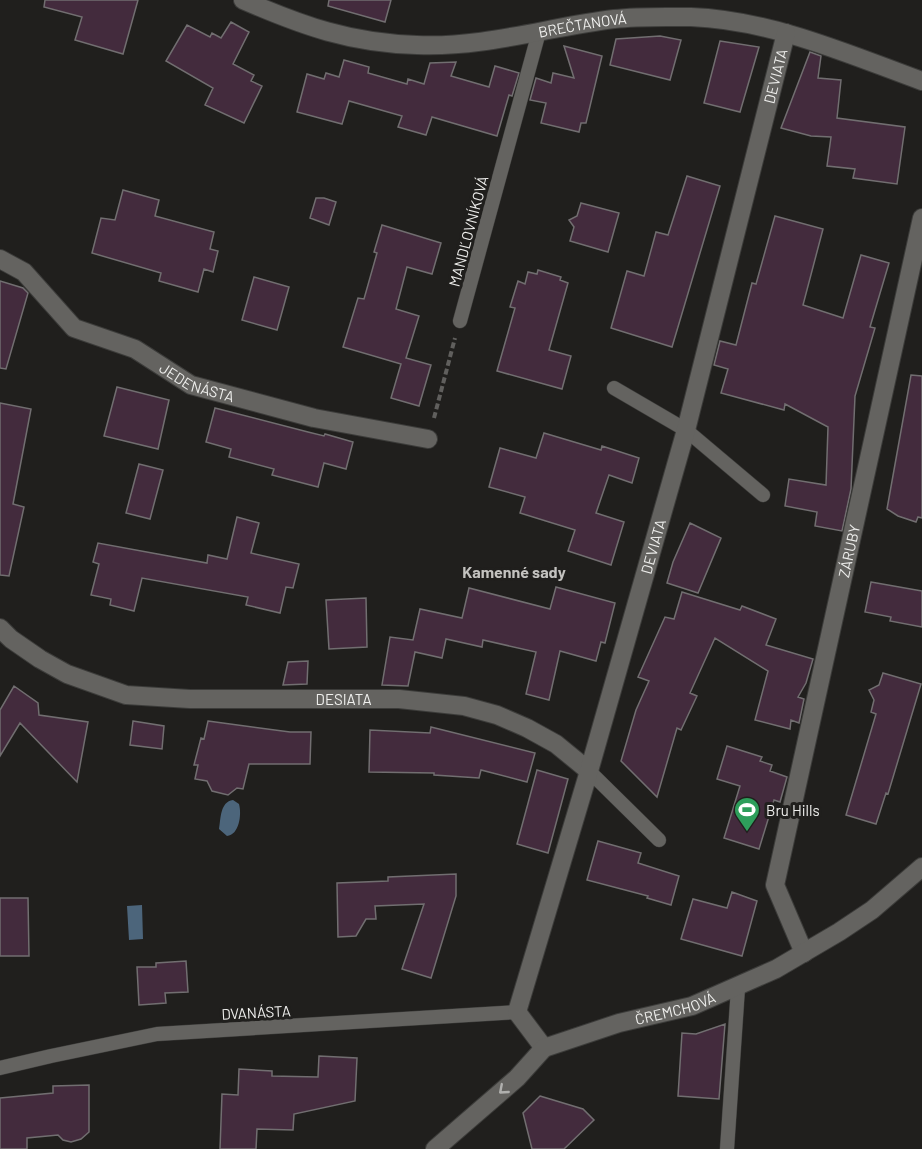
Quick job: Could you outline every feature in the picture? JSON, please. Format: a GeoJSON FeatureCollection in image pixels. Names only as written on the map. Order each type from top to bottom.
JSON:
{"type":"FeatureCollection","features":[{"type":"Feature","properties":{"kind":"street","name":"BREČTANOVÁ"},"geometry":{"type":"LineString","coordinates":[[243,0],[297,23],[338,35],[380,43],[418,45],[453,44],[614,20],[652,17],[729,21],[786,33],[922,81]]}},
{"type":"Feature","properties":{"kind":"street","name":"DEVIATA"},"geometry":{"type":"LineString","coordinates":[[518,1012],[686,430],[786,33]]}},
{"type":"Feature","properties":{"kind":"street","name":"ZÁRUBY"},"geometry":{"type":"LineString","coordinates":[[804,953],[775,885],[922,218]]}},
{"type":"Feature","properties":{"kind":"street","name":"JEDENÁSTA"},"geometry":{"type":"LineString","coordinates":[[0,259],[24,272],[74,328],[135,350],[191,385],[314,418],[428,439]]}},
{"type":"Feature","properties":{"kind":"street","name":"DESIATA"},"geometry":{"type":"LineString","coordinates":[[0,628],[11,639],[67,675],[126,695],[190,699],[399,699],[464,706],[496,715],[527,728],[556,744],[589,771]]}},
{"type":"Feature","properties":{"kind":"street","name":"ČREMCHOVÁ"},"geometry":{"type":"LineString","coordinates":[[435,1149],[517,1077],[544,1048],[619,1023],[692,1006],[738,988],[804,953],[872,910],[922,867]]}},
{"type":"Feature","properties":{"kind":"street"},"geometry":{"type":"LineString","coordinates":[[518,1012],[544,1048]]}},
{"type":"Feature","properties":{"kind":"lane","name":"MANDĽOVNÍKOVÁ"},"geometry":{"type":"LineString","coordinates":[[460,321],[539,33]]}},
{"type":"Feature","properties":{"kind":"lane"},"geometry":{"type":"LineString","coordinates":[[614,388],[686,430],[763,495]]}},
{"type":"Feature","properties":{"kind":"lane","name":"DESIATA"},"geometry":{"type":"LineString","coordinates":[[589,771],[660,840]]}},
{"type":"Feature","properties":{"kind":"lane"},"geometry":{"type":"LineString","coordinates":[[727,1149],[738,988]]}},
{"type":"Feature","properties":{"kind":"lane","name":"DVANÁSTA"},"geometry":{"type":"LineString","coordinates":[[0,1068],[157,1034],[518,1012]]}},
{"type":"Feature","properties":{"kind":"path"},"geometry":{"type":"LineString","coordinates":[[428,439],[460,321]]}},
{"type":"Feature","properties":{"kind":"water"},"geometry":{"type":"Polygon","coordinates":[[[233,800],[239,804],[240,819],[234,832],[227,836],[219,829],[221,816],[223,807],[233,800]]]}},
{"type":"Feature","properties":{"kind":"water"},"geometry":{"type":"Polygon","coordinates":[[[142,905],[143,939],[129,940],[127,906],[142,905]]]}},
{"type":"Feature","properties":{"kind":"building"},"geometry":{"type":"Polygon","coordinates":[[[45,0],[138,0],[123,54],[75,40],[82,17],[44,7],[45,0]]]}},
{"type":"Feature","properties":{"kind":"building"},"geometry":{"type":"Polygon","coordinates":[[[329,0],[391,0],[385,22],[328,6],[329,0]]]}},
{"type":"Feature","properties":{"kind":"building"},"geometry":{"type":"Polygon","coordinates":[[[231,22],[249,32],[233,64],[254,75],[251,81],[262,86],[244,123],[205,105],[213,88],[166,61],[187,25],[210,37],[212,33],[221,38],[231,22]]]}},
{"type":"Feature","properties":{"kind":"building"},"geometry":{"type":"Polygon","coordinates":[[[660,36],[681,40],[670,80],[610,65],[616,39],[660,36]]]}},
{"type":"Feature","properties":{"kind":"building"},"geometry":{"type":"Polygon","coordinates":[[[720,41],[759,47],[740,112],[704,103],[720,41]]]}},
{"type":"Feature","properties":{"kind":"building"},"geometry":{"type":"Polygon","coordinates":[[[564,46],[602,56],[586,123],[581,123],[579,132],[541,123],[546,103],[530,100],[536,78],[551,83],[553,73],[574,78],[564,46]]]}},
{"type":"Feature","properties":{"kind":"building"},"geometry":{"type":"Polygon","coordinates":[[[810,52],[821,56],[818,78],[841,80],[837,118],[905,127],[897,184],[853,178],[855,169],[827,166],[831,137],[811,136],[781,128],[810,52]]]}},
{"type":"Feature","properties":{"kind":"building"},"geometry":{"type":"Polygon","coordinates":[[[344,60],[369,67],[368,73],[407,84],[408,79],[424,84],[430,63],[456,62],[451,76],[489,87],[495,66],[519,73],[512,96],[509,95],[497,136],[432,117],[426,135],[398,127],[402,116],[349,101],[342,124],[297,112],[307,74],[324,79],[326,73],[339,77],[344,60]]]}},
{"type":"Feature","properties":{"kind":"building"},"geometry":{"type":"Polygon","coordinates":[[[687,176],[720,186],[672,347],[611,328],[627,271],[644,276],[656,232],[668,235],[687,176]]]}},
{"type":"Feature","properties":{"kind":"building"},"geometry":{"type":"Polygon","coordinates":[[[123,190],[159,200],[155,216],[214,232],[210,249],[218,251],[213,272],[204,269],[198,292],[159,281],[161,273],[92,253],[101,218],[115,220],[123,190]]]}},
{"type":"Feature","properties":{"kind":"building"},"geometry":{"type":"Polygon","coordinates":[[[316,198],[336,202],[329,225],[310,218],[316,198]]]}},
{"type":"Feature","properties":{"kind":"building"},"geometry":{"type":"Polygon","coordinates":[[[581,203],[619,213],[608,252],[570,241],[574,227],[569,220],[577,216],[581,203]]]}},
{"type":"Feature","properties":{"kind":"building"},"geometry":{"type":"Polygon","coordinates":[[[775,216],[823,229],[803,305],[843,318],[861,255],[889,263],[870,327],[875,328],[855,396],[851,489],[842,531],[815,526],[817,512],[785,506],[789,479],[826,485],[828,427],[785,404],[784,410],[721,393],[728,369],[714,365],[720,341],[736,345],[752,283],[756,284],[775,216]]]}},
{"type":"Feature","properties":{"kind":"building"},"geometry":{"type":"Polygon","coordinates":[[[382,225],[441,243],[432,274],[407,267],[396,309],[419,316],[406,358],[431,365],[419,406],[391,398],[401,364],[343,347],[358,298],[364,299],[382,225]]]}},
{"type":"Feature","properties":{"kind":"building"},"geometry":{"type":"Polygon","coordinates":[[[538,270],[561,277],[560,280],[568,283],[549,350],[571,356],[562,389],[497,371],[515,308],[510,307],[518,281],[525,284],[528,272],[537,274],[538,270]]]}},
{"type":"Feature","properties":{"kind":"building"},"geometry":{"type":"Polygon","coordinates":[[[254,277],[289,287],[277,330],[242,320],[254,277]]]}},
{"type":"Feature","properties":{"kind":"building"},"geometry":{"type":"Polygon","coordinates":[[[0,281],[23,288],[28,293],[6,369],[0,368],[0,281]]]}},
{"type":"Feature","properties":{"kind":"building"},"geometry":{"type":"Polygon","coordinates":[[[911,375],[922,376],[922,518],[918,517],[916,522],[898,516],[887,509],[911,375]]]}},
{"type":"Feature","properties":{"kind":"building"},"geometry":{"type":"Polygon","coordinates":[[[117,387],[169,400],[158,449],[104,436],[117,387]]]}},
{"type":"Feature","properties":{"kind":"building"},"geometry":{"type":"Polygon","coordinates":[[[0,403],[31,409],[13,504],[24,507],[9,576],[0,575],[0,403]]]}},
{"type":"Feature","properties":{"kind":"building"},"geometry":{"type":"Polygon","coordinates":[[[215,408],[353,442],[346,469],[324,463],[318,487],[272,475],[274,469],[229,457],[231,449],[206,442],[215,408]]]}},
{"type":"Feature","properties":{"kind":"building"},"geometry":{"type":"Polygon","coordinates":[[[544,433],[601,450],[602,446],[639,458],[632,483],[609,475],[596,513],[624,522],[611,565],[568,551],[575,530],[520,513],[525,497],[489,487],[500,448],[536,458],[544,433]]]}},
{"type":"Feature","properties":{"kind":"building"},"geometry":{"type":"Polygon","coordinates":[[[139,464],[163,470],[150,519],[126,513],[139,464]]]}},
{"type":"Feature","properties":{"kind":"building"},"geometry":{"type":"Polygon","coordinates":[[[237,517],[259,523],[251,553],[299,564],[293,588],[286,587],[280,613],[246,605],[248,597],[142,578],[134,611],[110,605],[111,599],[91,595],[99,564],[93,562],[98,543],[207,563],[208,555],[227,559],[237,517]]]}},
{"type":"Feature","properties":{"kind":"building"},"geometry":{"type":"Polygon","coordinates":[[[690,523],[721,538],[698,593],[667,583],[673,562],[690,523]]]}},
{"type":"Feature","properties":{"kind":"building"},"geometry":{"type":"Polygon","coordinates":[[[871,582],[922,591],[922,627],[890,621],[891,617],[865,612],[871,582]]]}},
{"type":"Feature","properties":{"kind":"building"},"geometry":{"type":"Polygon","coordinates":[[[556,587],[615,603],[605,643],[601,642],[596,661],[560,651],[549,700],[526,694],[536,652],[483,640],[482,647],[446,639],[442,658],[415,652],[408,686],[382,685],[390,637],[413,640],[420,609],[462,618],[469,588],[550,609],[556,587]]]}},
{"type":"Feature","properties":{"kind":"building"},"geometry":{"type":"Polygon","coordinates":[[[682,592],[740,610],[742,606],[776,619],[766,645],[813,659],[806,683],[798,697],[804,699],[799,723],[791,720],[790,729],[755,720],[768,671],[715,638],[690,693],[697,696],[681,730],[677,728],[657,797],[621,761],[636,710],[649,681],[638,677],[665,617],[674,619],[682,592]]]}},
{"type":"Feature","properties":{"kind":"building"},"geometry":{"type":"Polygon","coordinates":[[[366,598],[367,647],[329,649],[326,600],[366,598]]]}},
{"type":"Feature","properties":{"kind":"building"},"geometry":{"type":"Polygon","coordinates":[[[308,661],[307,684],[283,685],[288,662],[308,661]]]}},
{"type":"Feature","properties":{"kind":"building"},"geometry":{"type":"Polygon","coordinates":[[[883,673],[921,684],[888,794],[886,793],[876,824],[846,815],[876,714],[871,712],[874,700],[869,690],[879,685],[883,673]]]}},
{"type":"Feature","properties":{"kind":"building"},"geometry":{"type":"Polygon","coordinates":[[[14,686],[38,703],[39,715],[88,722],[77,782],[20,723],[0,756],[0,710],[14,686]]]}},
{"type":"Feature","properties":{"kind":"building"},"geometry":{"type":"Polygon","coordinates":[[[133,721],[164,726],[162,749],[130,745],[133,721]]]}},
{"type":"Feature","properties":{"kind":"building"},"geometry":{"type":"Polygon","coordinates":[[[208,721],[290,732],[311,732],[310,764],[249,764],[243,789],[237,788],[228,795],[212,791],[207,781],[195,779],[198,765],[194,765],[208,721]]]}},
{"type":"Feature","properties":{"kind":"building"},"geometry":{"type":"Polygon","coordinates":[[[431,727],[535,753],[527,782],[481,770],[479,778],[434,775],[434,773],[369,772],[370,730],[430,733],[431,727]]]}},
{"type":"Feature","properties":{"kind":"building"},"geometry":{"type":"Polygon","coordinates":[[[727,746],[762,757],[760,761],[772,765],[770,771],[787,777],[780,802],[774,800],[759,849],[724,838],[740,786],[717,779],[727,746]]]}},
{"type":"Feature","properties":{"kind":"building"},"geometry":{"type":"Polygon","coordinates":[[[537,770],[568,779],[548,853],[517,844],[537,770]]]}},
{"type":"Feature","properties":{"kind":"building"},"geometry":{"type":"Polygon","coordinates":[[[598,841],[641,853],[638,863],[679,876],[671,905],[647,898],[648,896],[587,880],[598,841]]]}},
{"type":"Feature","properties":{"kind":"building"},"geometry":{"type":"Polygon","coordinates":[[[456,874],[456,896],[431,978],[402,969],[424,904],[375,906],[376,919],[366,919],[356,936],[338,937],[337,883],[388,881],[388,877],[456,874]]]}},
{"type":"Feature","properties":{"kind":"building"},"geometry":{"type":"Polygon","coordinates":[[[732,892],[757,901],[742,956],[681,939],[693,899],[727,908],[732,892]]]}},
{"type":"Feature","properties":{"kind":"building"},"geometry":{"type":"Polygon","coordinates":[[[0,898],[28,898],[29,956],[0,956],[0,898]]]}},
{"type":"Feature","properties":{"kind":"building"},"geometry":{"type":"Polygon","coordinates":[[[186,961],[188,992],[165,993],[166,1003],[139,1005],[137,967],[156,967],[156,963],[186,961]]]}},
{"type":"Feature","properties":{"kind":"building"},"geometry":{"type":"Polygon","coordinates":[[[725,1024],[719,1099],[678,1096],[682,1033],[696,1034],[725,1024]]]}},
{"type":"Feature","properties":{"kind":"building"},"geometry":{"type":"Polygon","coordinates":[[[319,1056],[357,1058],[355,1101],[294,1114],[293,1130],[257,1129],[256,1149],[220,1149],[222,1094],[238,1095],[239,1069],[272,1071],[272,1076],[318,1077],[319,1056]]]}},
{"type":"Feature","properties":{"kind":"building"},"geometry":{"type":"Polygon","coordinates":[[[89,1085],[89,1132],[81,1139],[71,1142],[63,1140],[58,1135],[27,1138],[27,1149],[0,1149],[0,1098],[53,1093],[53,1086],[89,1085]]]}},
{"type":"Feature","properties":{"kind":"building"},"geometry":{"type":"Polygon","coordinates":[[[540,1096],[583,1109],[594,1120],[564,1149],[532,1149],[523,1113],[540,1096]]]}},
{"type":"Feature","properties":{"kind":"place","name":"Bru Hills"},"geometry":{"type":"Point","coordinates":[747,833]}},
{"type":"Feature","properties":{"kind":"district","name":"Kamenné sady"},"geometry":{"type":"Point","coordinates":[514,571]}}]}
